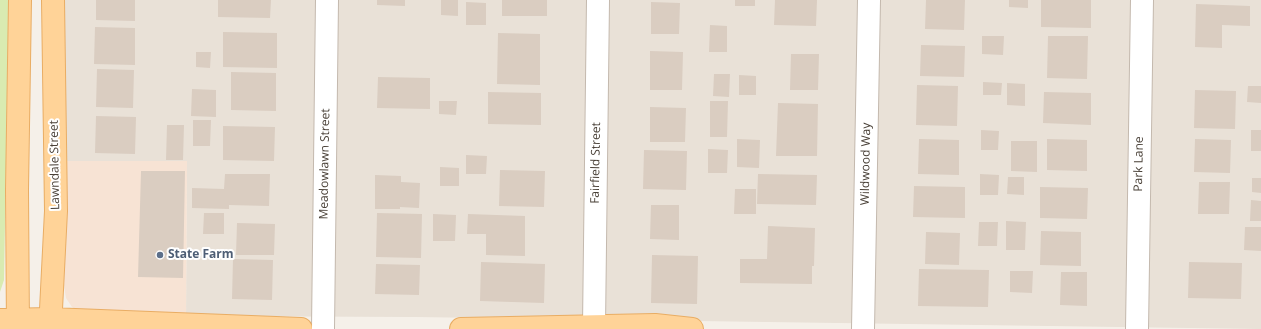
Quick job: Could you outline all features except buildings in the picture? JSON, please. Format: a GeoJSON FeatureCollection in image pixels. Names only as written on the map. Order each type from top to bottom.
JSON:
{"type":"FeatureCollection","features":[{"type":"Feature","properties":{"kind":"main road"},"geometry":{"type":"LineString","coordinates":[[53,5],[20,5],[12,323],[301,329]]}},
{"type":"Feature","properties":{"kind":"main road","name":"Lawndale Street"},"geometry":{"type":"LineString","coordinates":[[50,324],[56,211],[53,5]]}},
{"type":"Feature","properties":{"kind":"main road"},"geometry":{"type":"LineString","coordinates":[[461,329],[655,325],[692,329]]}},
{"type":"Feature","properties":{"kind":"street","name":"Meadowlawn Street"},"geometry":{"type":"LineString","coordinates":[[323,329],[327,0]]}},
{"type":"Feature","properties":{"kind":"street","name":"Fairfield Street"},"geometry":{"type":"LineString","coordinates":[[594,326],[598,0]]}},
{"type":"Feature","properties":{"kind":"street","name":"Wildwood Way"},"geometry":{"type":"LineString","coordinates":[[863,329],[869,0]]}},
{"type":"Feature","properties":{"kind":"street","name":"Park Lane"},"geometry":{"type":"LineString","coordinates":[[1137,329],[1142,0]]}},
{"type":"Feature","properties":{"kind":"shaded area"},"geometry":{"type":"Polygon","coordinates":[[[64,0],[1261,0],[1261,329],[414,317],[186,316],[187,161],[65,161],[64,0]]]}},
{"type":"Feature","properties":{"kind":"shaded area"},"geometry":{"type":"Polygon","coordinates":[[[65,161],[187,161],[186,316],[77,311],[72,307],[66,298],[64,286],[65,161]]]}},
{"type":"Feature","properties":{"kind":"green space"},"geometry":{"type":"Polygon","coordinates":[[[0,0],[9,0],[4,280],[0,292],[0,0]]]}},
{"type":"Feature","properties":{"kind":"place","name":"State Farm"},"geometry":{"type":"Point","coordinates":[160,255]}}]}
